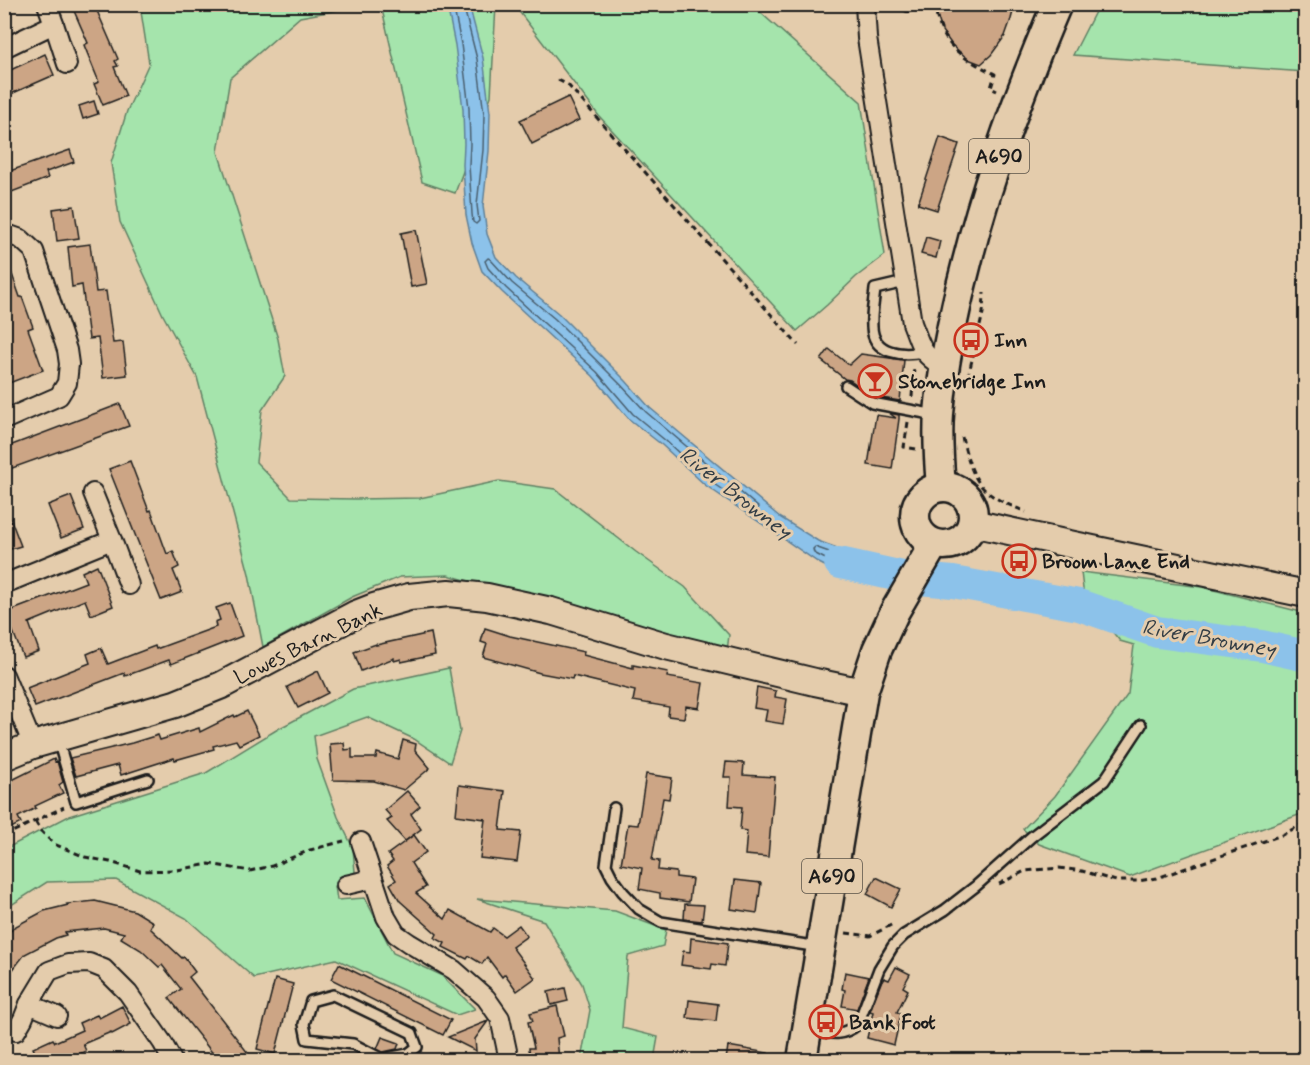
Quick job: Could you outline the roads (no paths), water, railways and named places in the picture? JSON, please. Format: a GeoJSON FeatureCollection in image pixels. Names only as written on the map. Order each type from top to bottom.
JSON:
{"type":"FeatureCollection","features":[{"type":"Feature","properties":{"kind":"main road","name":"A690"},"geometry":{"type":"LineString","coordinates":[[941,487],[938,416],[954,312],[977,222],[1019,98],[1057,4]]}},
{"type":"Feature","properties":{"kind":"main road"},"geometry":{"type":"LineString","coordinates":[[941,487],[951,487],[959,491],[971,505],[973,514],[969,532],[953,544],[934,544],[926,540],[916,526],[916,508],[919,500],[925,493],[941,487]]}},
{"type":"Feature","properties":{"kind":"main road","name":"A690"},"geometry":{"type":"LineString","coordinates":[[802,1060],[863,692],[894,611],[934,544]]}},
{"type":"Feature","properties":{"kind":"street"},"geometry":{"type":"LineString","coordinates":[[47,4],[67,64]]}},
{"type":"Feature","properties":{"kind":"street"},"geometry":{"type":"LineString","coordinates":[[866,4],[867,38],[912,322],[945,367]]}},
{"type":"Feature","properties":{"kind":"street"},"geometry":{"type":"LineString","coordinates":[[4,48],[54,24]]}},
{"type":"Feature","properties":{"kind":"street"},"geometry":{"type":"LineString","coordinates":[[4,233],[21,239],[34,251],[67,350],[69,364],[67,383],[59,396],[4,420]]}},
{"type":"Feature","properties":{"kind":"street"},"geometry":{"type":"LineString","coordinates":[[93,493],[129,585]]}},
{"type":"Feature","properties":{"kind":"street"},"geometry":{"type":"LineString","coordinates":[[972,523],[1305,594]]}},
{"type":"Feature","properties":{"kind":"street"},"geometry":{"type":"LineString","coordinates":[[4,584],[112,540]]}},
{"type":"Feature","properties":{"kind":"street","name":"Lowes Barn Bank"},"geometry":{"type":"LineString","coordinates":[[4,757],[33,745],[175,704],[222,686],[356,614],[374,607],[409,597],[449,593],[487,597],[551,611],[666,646],[863,692]]}},
{"type":"Feature","properties":{"kind":"street"},"geometry":{"type":"LineString","coordinates":[[4,675],[33,745]]}},
{"type":"Feature","properties":{"kind":"street"},"geometry":{"type":"LineString","coordinates":[[361,842],[386,917],[396,934],[454,970],[486,998],[500,1018],[508,1060]]}},
{"type":"Feature","properties":{"kind":"street"},"geometry":{"type":"LineString","coordinates":[[346,885],[372,879]]}},
{"type":"Feature","properties":{"kind":"street"},"geometry":{"type":"LineString","coordinates":[[16,1031],[49,971],[68,964],[88,963],[104,969],[128,993],[172,1060]]}},
{"type":"Feature","properties":{"kind":"street"},"geometry":{"type":"LineString","coordinates":[[29,1004],[57,1016]]}},
{"type":"Feature","properties":{"kind":"lane"},"geometry":{"type":"LineString","coordinates":[[905,282],[875,289],[872,328],[875,340],[885,350],[945,367]]}},
{"type":"Feature","properties":{"kind":"lane"},"geometry":{"type":"LineString","coordinates":[[846,386],[872,403],[938,416]]}},
{"type":"Feature","properties":{"kind":"lane"},"geometry":{"type":"LineString","coordinates":[[807,1029],[842,1034],[858,1024],[879,969],[893,946],[904,935],[945,910],[976,886],[1031,837],[1104,781],[1141,725]]}},
{"type":"Feature","properties":{"kind":"lane"},"geometry":{"type":"LineString","coordinates":[[57,738],[76,802],[148,778]]}},
{"type":"Feature","properties":{"kind":"lane"},"geometry":{"type":"LineString","coordinates":[[614,808],[606,865],[623,892],[639,909],[661,922],[822,938]]}},
{"type":"Feature","properties":{"kind":"lane"},"geometry":{"type":"LineString","coordinates":[[333,995],[412,1033],[417,1047],[408,1054],[382,1060],[353,1044],[307,1039],[304,1023],[312,1001],[333,995]]}},
{"type":"Feature","properties":{"kind":"water"},"geometry":{"type":"Polygon","coordinates":[[[447,5],[469,5],[483,58],[490,113],[489,151],[483,206],[487,234],[496,257],[516,278],[559,314],[650,408],[781,518],[818,541],[851,553],[884,561],[876,584],[852,580],[819,563],[705,485],[662,445],[629,419],[593,376],[482,271],[472,243],[466,215],[463,109],[455,45],[447,5]]]}},
{"type":"Feature","properties":{"kind":"waterway","name":"River Browney"},"geometry":{"type":"LineString","coordinates":[[840,563],[908,578],[953,582],[1079,605],[1157,632],[1262,646],[1306,656]]}},
{"type":"Feature","properties":{"kind":"place","name":"Inn"},"geometry":{"type":"Point","coordinates":[971,340]}},
{"type":"Feature","properties":{"kind":"place","name":"Stonebridge Inn"},"geometry":{"type":"Point","coordinates":[875,381]}},
{"type":"Feature","properties":{"kind":"place","name":"Broom Lane End"},"geometry":{"type":"Point","coordinates":[1019,561]}},
{"type":"Feature","properties":{"kind":"place","name":"Bank Foot"},"geometry":{"type":"Point","coordinates":[826,1022]}}]}
